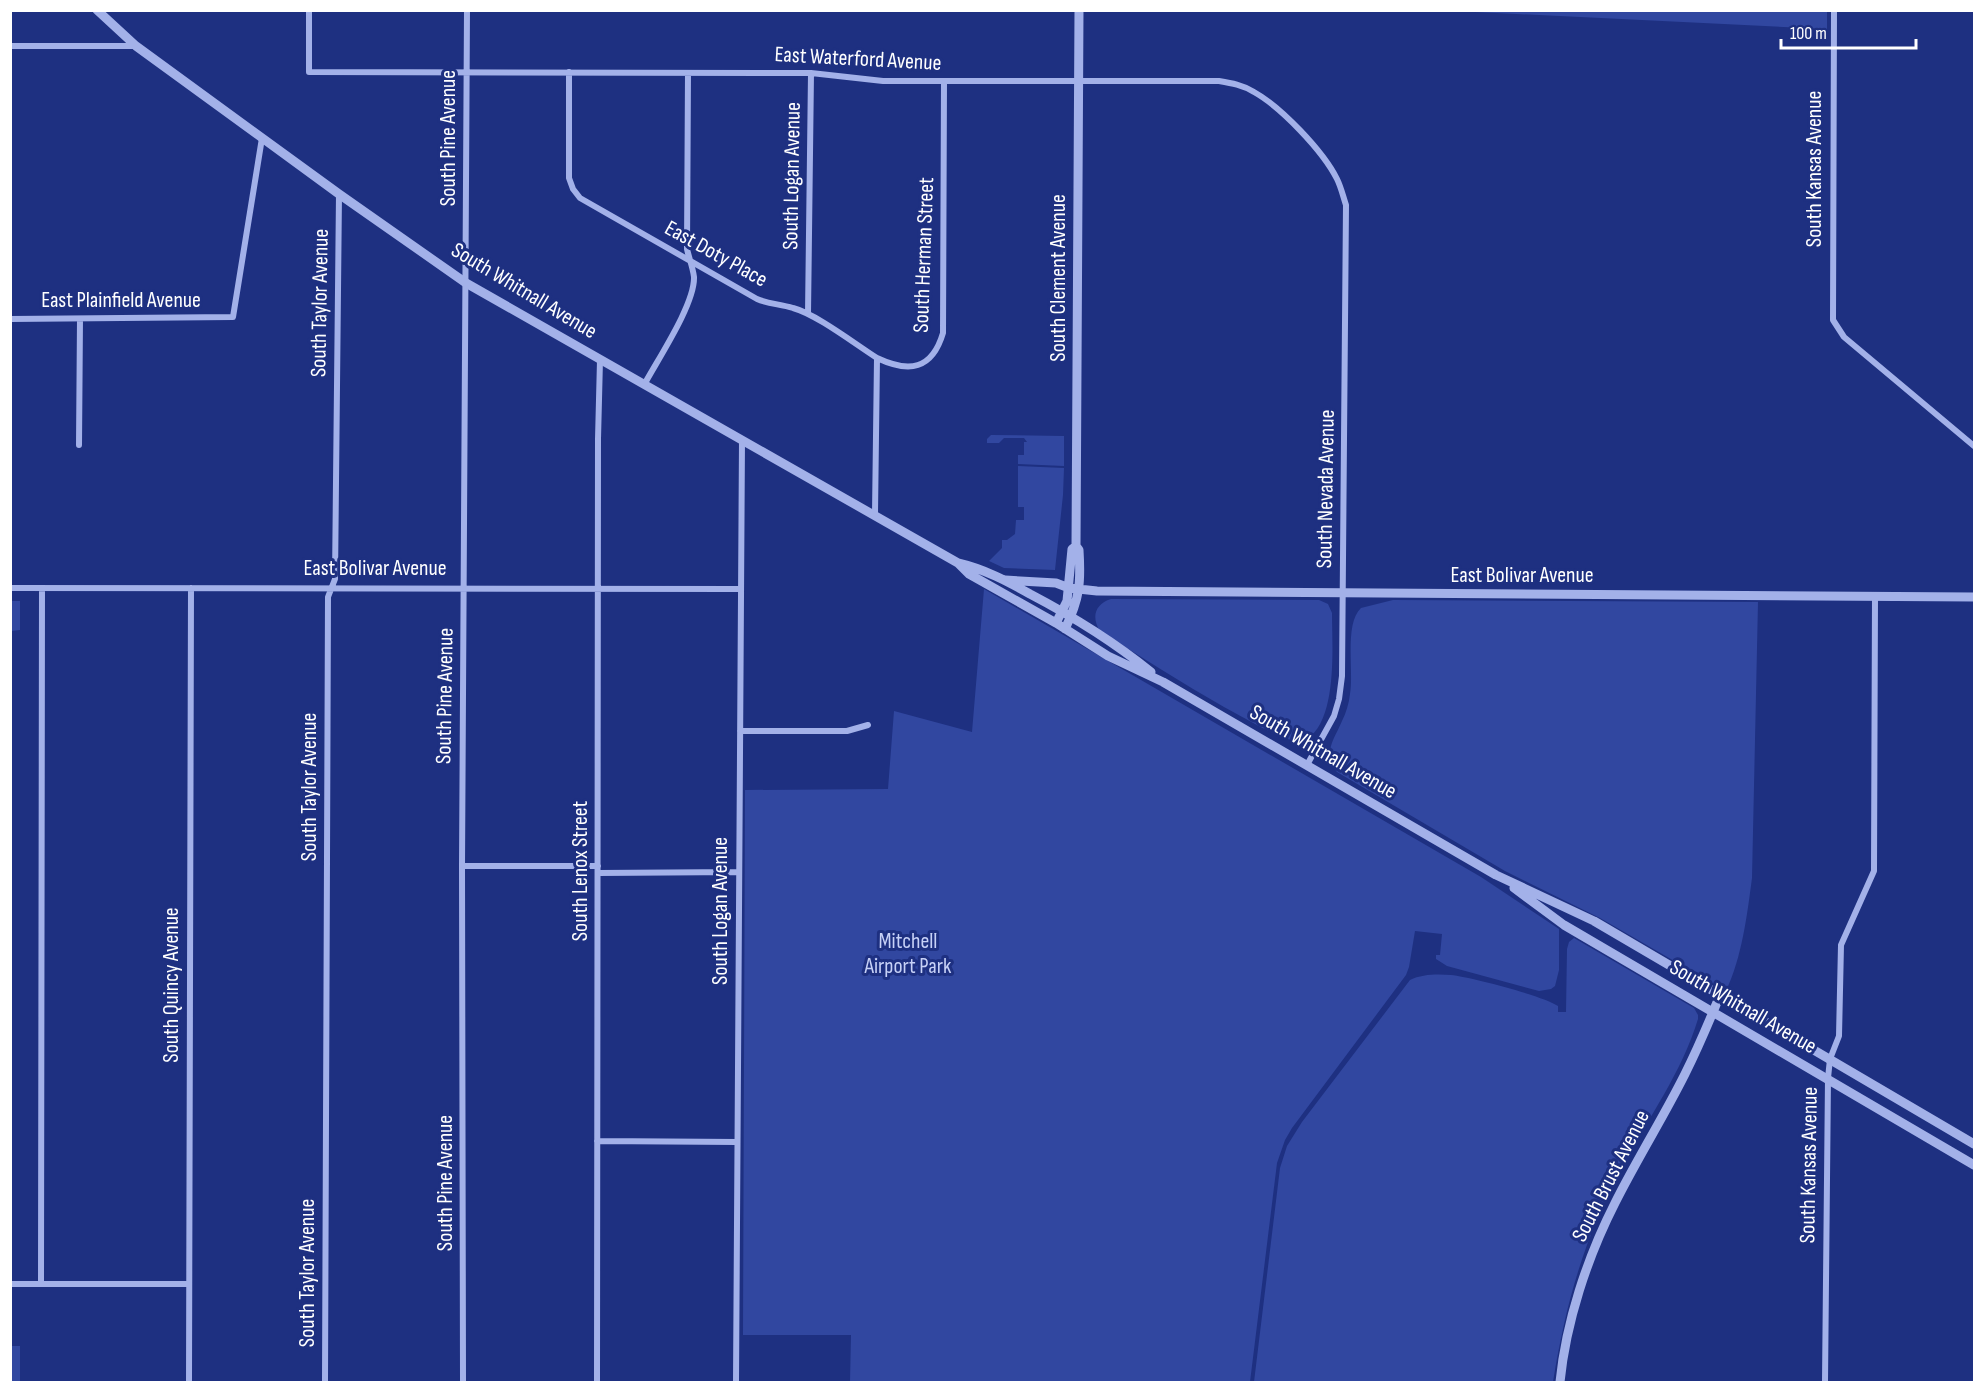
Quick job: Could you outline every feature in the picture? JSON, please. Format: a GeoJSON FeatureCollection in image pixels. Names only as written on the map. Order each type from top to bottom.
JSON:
{"type":"FeatureCollection","features":[{"type":"Feature","properties":{"kind":"street","name":"South Whitnall Avenue"},"geometry":{"type":"LineString","coordinates":[[97,10],[136,46],[466,283],[875,514],[958,563],[969,574],[1056,623],[1108,656],[1162,682],[1496,875],[1594,921],[1974,1144]]}},
{"type":"Feature","properties":{"kind":"street","name":"East Waterford Avenue"},"geometry":{"type":"LineString","coordinates":[[309,10],[309,72],[811,73],[868,81],[1219,81],[1239,84],[1254,91],[1278,110],[1323,155],[1338,180],[1346,205]]}},
{"type":"Feature","properties":{"kind":"street","name":"South Pine Avenue"},"geometry":{"type":"LineString","coordinates":[[463,1383],[462,866],[467,10]]}},
{"type":"Feature","properties":{"kind":"street","name":"South Clement Avenue"},"geometry":{"type":"LineString","coordinates":[[1065,629],[1080,589],[1079,550],[1076,546],[1079,10]]}},
{"type":"Feature","properties":{"kind":"street","name":"South Kansas Avenue"},"geometry":{"type":"LineString","coordinates":[[1834,10],[1832,313],[1844,337],[1974,446]]}},
{"type":"Feature","properties":{"kind":"street"},"geometry":{"type":"LineString","coordinates":[[10,46],[136,46]]}},
{"type":"Feature","properties":{"kind":"street","name":"East Doty Place"},"geometry":{"type":"LineString","coordinates":[[569,72],[569,178],[580,198],[757,299],[808,314],[877,358]]}},
{"type":"Feature","properties":{"kind":"street"},"geometry":{"type":"LineString","coordinates":[[644,385],[688,302],[694,275],[687,249],[688,73]]}},
{"type":"Feature","properties":{"kind":"street","name":"South Logan Avenue"},"geometry":{"type":"LineString","coordinates":[[808,314],[811,73]]}},
{"type":"Feature","properties":{"kind":"street","name":"South Herman Street"},"geometry":{"type":"LineString","coordinates":[[877,358],[902,367],[921,364],[935,352],[943,333],[944,81]]}},
{"type":"Feature","properties":{"kind":"street","name":"East Plainfield Avenue"},"geometry":{"type":"LineString","coordinates":[[10,319],[233,317],[262,138]]}},
{"type":"Feature","properties":{"kind":"street","name":"South Taylor Avenue"},"geometry":{"type":"LineString","coordinates":[[325,1383],[328,597],[335,579],[339,194]]}},
{"type":"Feature","properties":{"kind":"street","name":"South Nevada Avenue"},"geometry":{"type":"LineString","coordinates":[[1307,765],[1334,716],[1342,676],[1346,205]]}},
{"type":"Feature","properties":{"kind":"street"},"geometry":{"type":"LineString","coordinates":[[79,445],[80,319]]}},
{"type":"Feature","properties":{"kind":"street"},"geometry":{"type":"LineString","coordinates":[[875,514],[877,358]]}},
{"type":"Feature","properties":{"kind":"street","name":"South Lenox Street"},"geometry":{"type":"LineString","coordinates":[[597,1383],[600,360]]}},
{"type":"Feature","properties":{"kind":"street","name":"South Logan Avenue"},"geometry":{"type":"LineString","coordinates":[[736,1383],[742,440]]}},
{"type":"Feature","properties":{"kind":"street","name":"South Clement Avenue"},"geometry":{"type":"LineString","coordinates":[[1056,623],[1067,601],[1072,549],[1076,546]]}},
{"type":"Feature","properties":{"kind":"street","name":"South Whitnall Avenue"},"geometry":{"type":"LineString","coordinates":[[958,563],[975,567],[1005,580],[1062,611],[1128,653],[1162,682]]}},
{"type":"Feature","properties":{"kind":"street","name":"East Bolivar Avenue"},"geometry":{"type":"LineString","coordinates":[[1005,580],[1056,583],[1069,588],[1097,591],[1974,597]]}},
{"type":"Feature","properties":{"kind":"street","name":"East Bolivar Avenue"},"geometry":{"type":"LineString","coordinates":[[10,588],[740,589]]}},
{"type":"Feature","properties":{"kind":"street"},"geometry":{"type":"LineString","coordinates":[[41,1284],[42,588]]}},
{"type":"Feature","properties":{"kind":"street","name":"South Quincy Avenue"},"geometry":{"type":"LineString","coordinates":[[189,1383],[191,588]]}},
{"type":"Feature","properties":{"kind":"street","name":"South Kansas Avenue"},"geometry":{"type":"LineString","coordinates":[[1825,1383],[1828,1078],[1830,1059],[1839,1036],[1841,945],[1874,871],[1875,597]]}},
{"type":"Feature","properties":{"kind":"street"},"geometry":{"type":"LineString","coordinates":[[740,731],[847,731],[868,725]]}},
{"type":"Feature","properties":{"kind":"street"},"geometry":{"type":"LineString","coordinates":[[462,866],[738,872]]}},
{"type":"Feature","properties":{"kind":"street","name":"South Whitnall Avenue"},"geometry":{"type":"LineString","coordinates":[[1496,875],[1564,925],[1974,1165]]}},
{"type":"Feature","properties":{"kind":"street","name":"South Brust Avenue"},"geometry":{"type":"LineString","coordinates":[[1560,1383],[1566,1344],[1589,1262],[1614,1205],[1684,1076],[1720,995]]}},
{"type":"Feature","properties":{"kind":"street"},"geometry":{"type":"LineString","coordinates":[[1926,1137],[1935,1121]]}},
{"type":"Feature","properties":{"kind":"street"},"geometry":{"type":"LineString","coordinates":[[597,1141],[737,1142]]}},
{"type":"Feature","properties":{"kind":"street"},"geometry":{"type":"LineString","coordinates":[[10,1284],[188,1284]]}},
{"type":"Feature","properties":{"kind":"green space"},"geometry":{"type":"Polygon","coordinates":[[[1455,11],[1827,11],[1827,29],[1455,11]]]}},
{"type":"Feature","properties":{"kind":"green space"},"geometry":{"type":"Polygon","coordinates":[[[991,435],[1064,436],[1064,466],[1018,464],[1018,455],[1024,455],[1024,442],[1027,442],[1024,438],[1004,438],[999,443],[987,443],[991,435]]]}},
{"type":"Feature","properties":{"kind":"green space"},"geometry":{"type":"Polygon","coordinates":[[[1018,466],[1064,468],[1055,570],[1004,568],[989,561],[1002,548],[1002,540],[1007,540],[1015,534],[1016,520],[1024,520],[1024,507],[1018,507],[1018,466]]]}},
{"type":"Feature","properties":{"kind":"green space","name":"Mitchell Airport Park"},"geometry":{"type":"Polygon","coordinates":[[[984,589],[1481,877],[1559,929],[1559,970],[1555,986],[1539,991],[1447,966],[1436,959],[1436,955],[1440,955],[1442,934],[1415,931],[1406,975],[1285,1140],[1277,1163],[1250,1382],[850,1382],[851,1335],[743,1335],[745,790],[888,789],[894,711],[972,732],[984,589]]]}},
{"type":"Feature","properties":{"kind":"green space"},"geometry":{"type":"Polygon","coordinates":[[[1111,599],[1319,600],[1328,604],[1332,613],[1331,680],[1329,699],[1317,729],[1307,739],[1301,741],[1277,735],[1208,698],[1115,641],[1100,631],[1095,616],[1101,604],[1111,599]]]}},
{"type":"Feature","properties":{"kind":"green space"},"geometry":{"type":"Polygon","coordinates":[[[1393,600],[1758,602],[1752,878],[1740,950],[1726,991],[1600,918],[1505,871],[1337,772],[1330,759],[1330,753],[1350,697],[1351,636],[1356,615],[1361,608],[1393,600]]]}},
{"type":"Feature","properties":{"kind":"green space"},"geometry":{"type":"Polygon","coordinates":[[[10,601],[20,601],[20,630],[11,631],[10,601]]]}},
{"type":"Feature","properties":{"kind":"green space"},"geometry":{"type":"Polygon","coordinates":[[[1574,938],[1694,1008],[1698,1019],[1674,1076],[1623,1165],[1597,1218],[1571,1297],[1553,1382],[1254,1382],[1280,1168],[1287,1146],[1302,1122],[1410,980],[1430,975],[1460,976],[1538,997],[1558,1006],[1558,1012],[1566,1012],[1567,949],[1569,942],[1574,938]]]}},
{"type":"Feature","properties":{"kind":"green space"},"geometry":{"type":"Polygon","coordinates":[[[10,1346],[20,1346],[20,1382],[11,1382],[10,1346]]]}}]}
